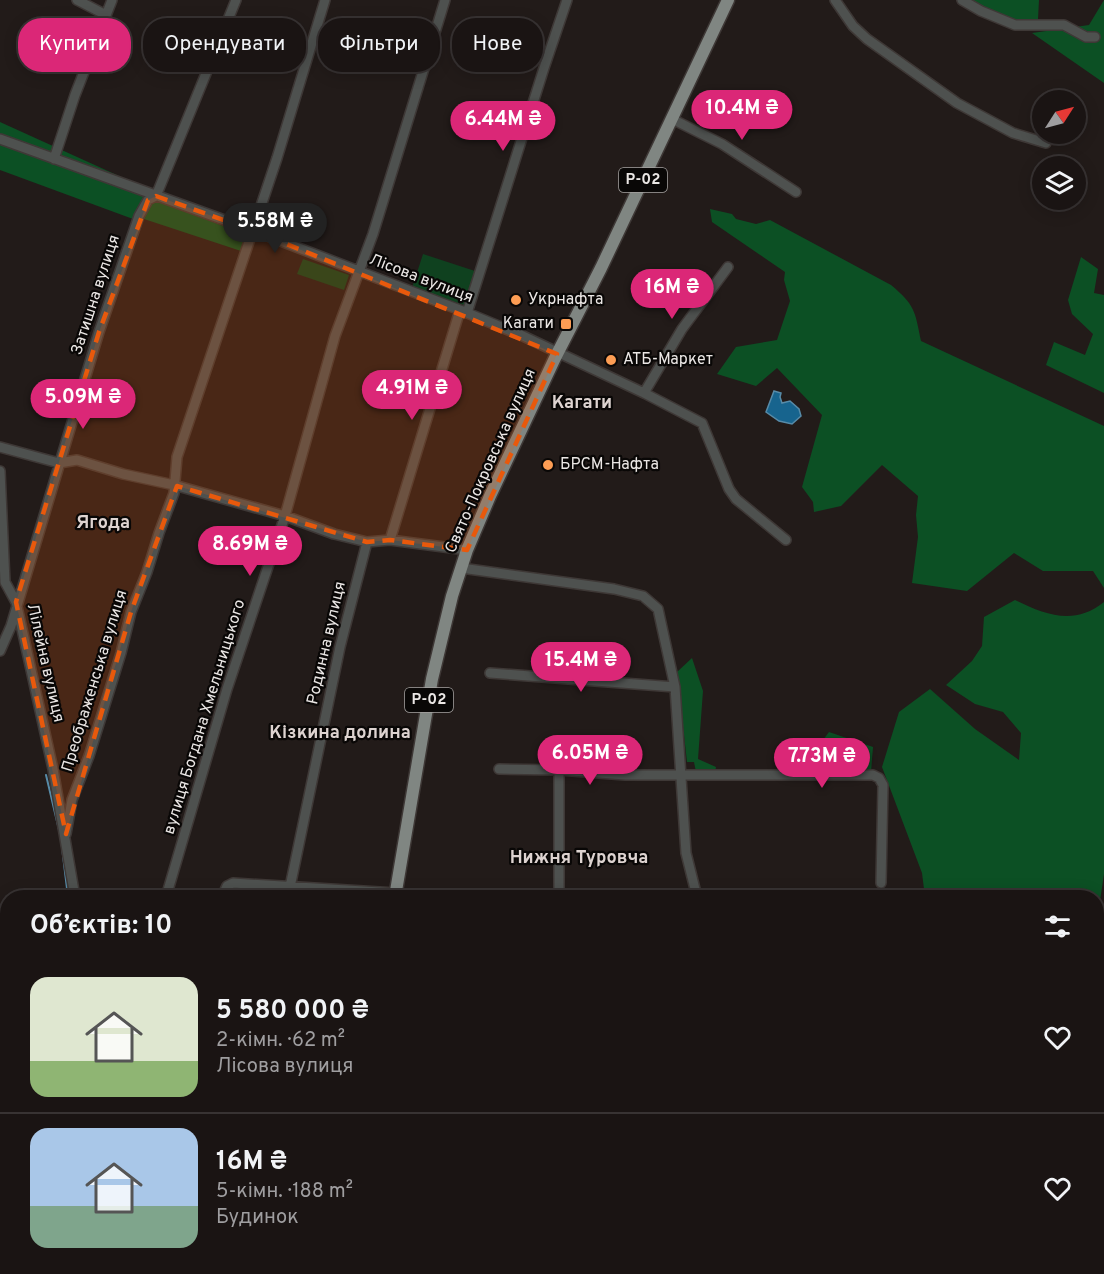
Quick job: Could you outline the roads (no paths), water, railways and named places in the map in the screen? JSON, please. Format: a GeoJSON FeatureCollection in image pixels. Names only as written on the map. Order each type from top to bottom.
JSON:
{"type":"FeatureCollection","features":[{"type":"Feature","properties":{"kind":"main road","name":"Р-02"},"geometry":{"type":"LineString","coordinates":[[556,356],[728,0]]}},
{"type":"Feature","properties":{"kind":"main road","name":"Свято-Покровська вулиця"},"geometry":{"type":"LineString","coordinates":[[397,890],[432,679],[452,596],[467,550],[490,496],[556,356]]}},
{"type":"Feature","properties":{"kind":"street"},"geometry":{"type":"LineString","coordinates":[[77,0],[106,15]]}},
{"type":"Feature","properties":{"kind":"street"},"geometry":{"type":"LineString","coordinates":[[54,159],[75,95],[112,0]]}},
{"type":"Feature","properties":{"kind":"street","name":"Затишна вулиця"},"geometry":{"type":"LineString","coordinates":[[0,651],[10,626],[99,332],[139,216],[148,200],[156,196],[236,0]]}},
{"type":"Feature","properties":{"kind":"street","name":"Преображенська вулиця"},"geometry":{"type":"LineString","coordinates":[[66,834],[72,800],[89,756],[121,653],[131,612],[174,493],[177,458],[277,158],[325,0]]}},
{"type":"Feature","properties":{"kind":"street","name":"вулиця Богдана Хмельницького"},"geometry":{"type":"LineString","coordinates":[[168,890],[226,689],[285,516],[335,336],[354,280],[360,271],[445,0]]}},
{"type":"Feature","properties":{"kind":"street"},"geometry":{"type":"LineString","coordinates":[[390,540],[567,0]]}},
{"type":"Feature","properties":{"kind":"street"},"geometry":{"type":"LineString","coordinates":[[836,0],[853,26],[867,39],[957,103],[1013,133],[1032,139]]}},
{"type":"Feature","properties":{"kind":"street"},"geometry":{"type":"LineString","coordinates":[[962,0],[981,11],[1015,25],[1064,25],[1086,37],[1095,37]]}},
{"type":"Feature","properties":{"kind":"street"},"geometry":{"type":"LineString","coordinates":[[672,119],[722,144],[796,192]]}},
{"type":"Feature","properties":{"kind":"street","name":"Лісова вулиця"},"geometry":{"type":"LineString","coordinates":[[0,139],[252,230],[464,312],[523,336],[556,356],[644,393],[702,423],[729,489],[736,499],[786,540]]}},
{"type":"Feature","properties":{"kind":"street"},"geometry":{"type":"LineString","coordinates":[[644,393],[682,329],[728,267]]}},
{"type":"Feature","properties":{"kind":"street"},"geometry":{"type":"LineString","coordinates":[[0,447],[59,463],[77,460],[123,474],[174,485],[285,516],[334,534],[368,542],[390,540],[467,550]]}},
{"type":"Feature","properties":{"kind":"street","name":"Лілейна вулиця"},"geometry":{"type":"LineString","coordinates":[[0,471],[3,581],[16,602],[54,769],[74,890]]}},
{"type":"Feature","properties":{"kind":"street","name":"Родинна вулиця"},"geometry":{"type":"LineString","coordinates":[[290,887],[340,647],[368,542]]}},
{"type":"Feature","properties":{"kind":"street"},"geometry":{"type":"LineString","coordinates":[[461,568],[582,584],[644,596],[655,604],[661,616],[675,687],[686,853],[695,890]]}},
{"type":"Feature","properties":{"kind":"street"},"geometry":{"type":"LineString","coordinates":[[490,673],[675,687]]}},
{"type":"Feature","properties":{"kind":"street"},"geometry":{"type":"LineString","coordinates":[[499,768],[625,775],[873,775],[879,778],[883,785],[881,883]]}},
{"type":"Feature","properties":{"kind":"street"},"geometry":{"type":"LineString","coordinates":[[559,770],[559,890]]}},
{"type":"Feature","properties":{"kind":"street"},"geometry":{"type":"LineString","coordinates":[[225,890],[233,883],[330,890]]}},
{"type":"Feature","properties":{"kind":"water"},"geometry":{"type":"Polygon","coordinates":[[[774,391],[781,393],[782,403],[790,401],[799,409],[801,416],[792,424],[779,421],[766,412],[774,391]]]}},
{"type":"Feature","properties":{"kind":"waterway"},"geometry":{"type":"LineString","coordinates":[[46,775],[60,834]]}},
{"type":"Feature","properties":{"kind":"waterway"},"geometry":{"type":"LineString","coordinates":[[61,839],[67,890]]}},
{"type":"Feature","properties":{"kind":"place","name":"Укрнафта"},"geometry":{"type":"Point","coordinates":[516,300]}},
{"type":"Feature","properties":{"kind":"place","name":"Кагати"},"geometry":{"type":"Point","coordinates":[566,324]}},
{"type":"Feature","properties":{"kind":"place","name":"АТБ-Маркет"},"geometry":{"type":"Point","coordinates":[611,360]}},
{"type":"Feature","properties":{"kind":"place","name":"БРСМ-Нафта"},"geometry":{"type":"Point","coordinates":[548,465]}},
{"type":"Feature","properties":{"kind":"district","name":"Кагати"},"geometry":{"type":"Point","coordinates":[582,403]}},
{"type":"Feature","properties":{"kind":"district","name":"Ягода"},"geometry":{"type":"Point","coordinates":[103,523]}},
{"type":"Feature","properties":{"kind":"district","name":"Кізкина долина"},"geometry":{"type":"Point","coordinates":[340,733]}},
{"type":"Feature","properties":{"kind":"district","name":"Нижня Туровча"},"geometry":{"type":"Point","coordinates":[579,858]}}]}
